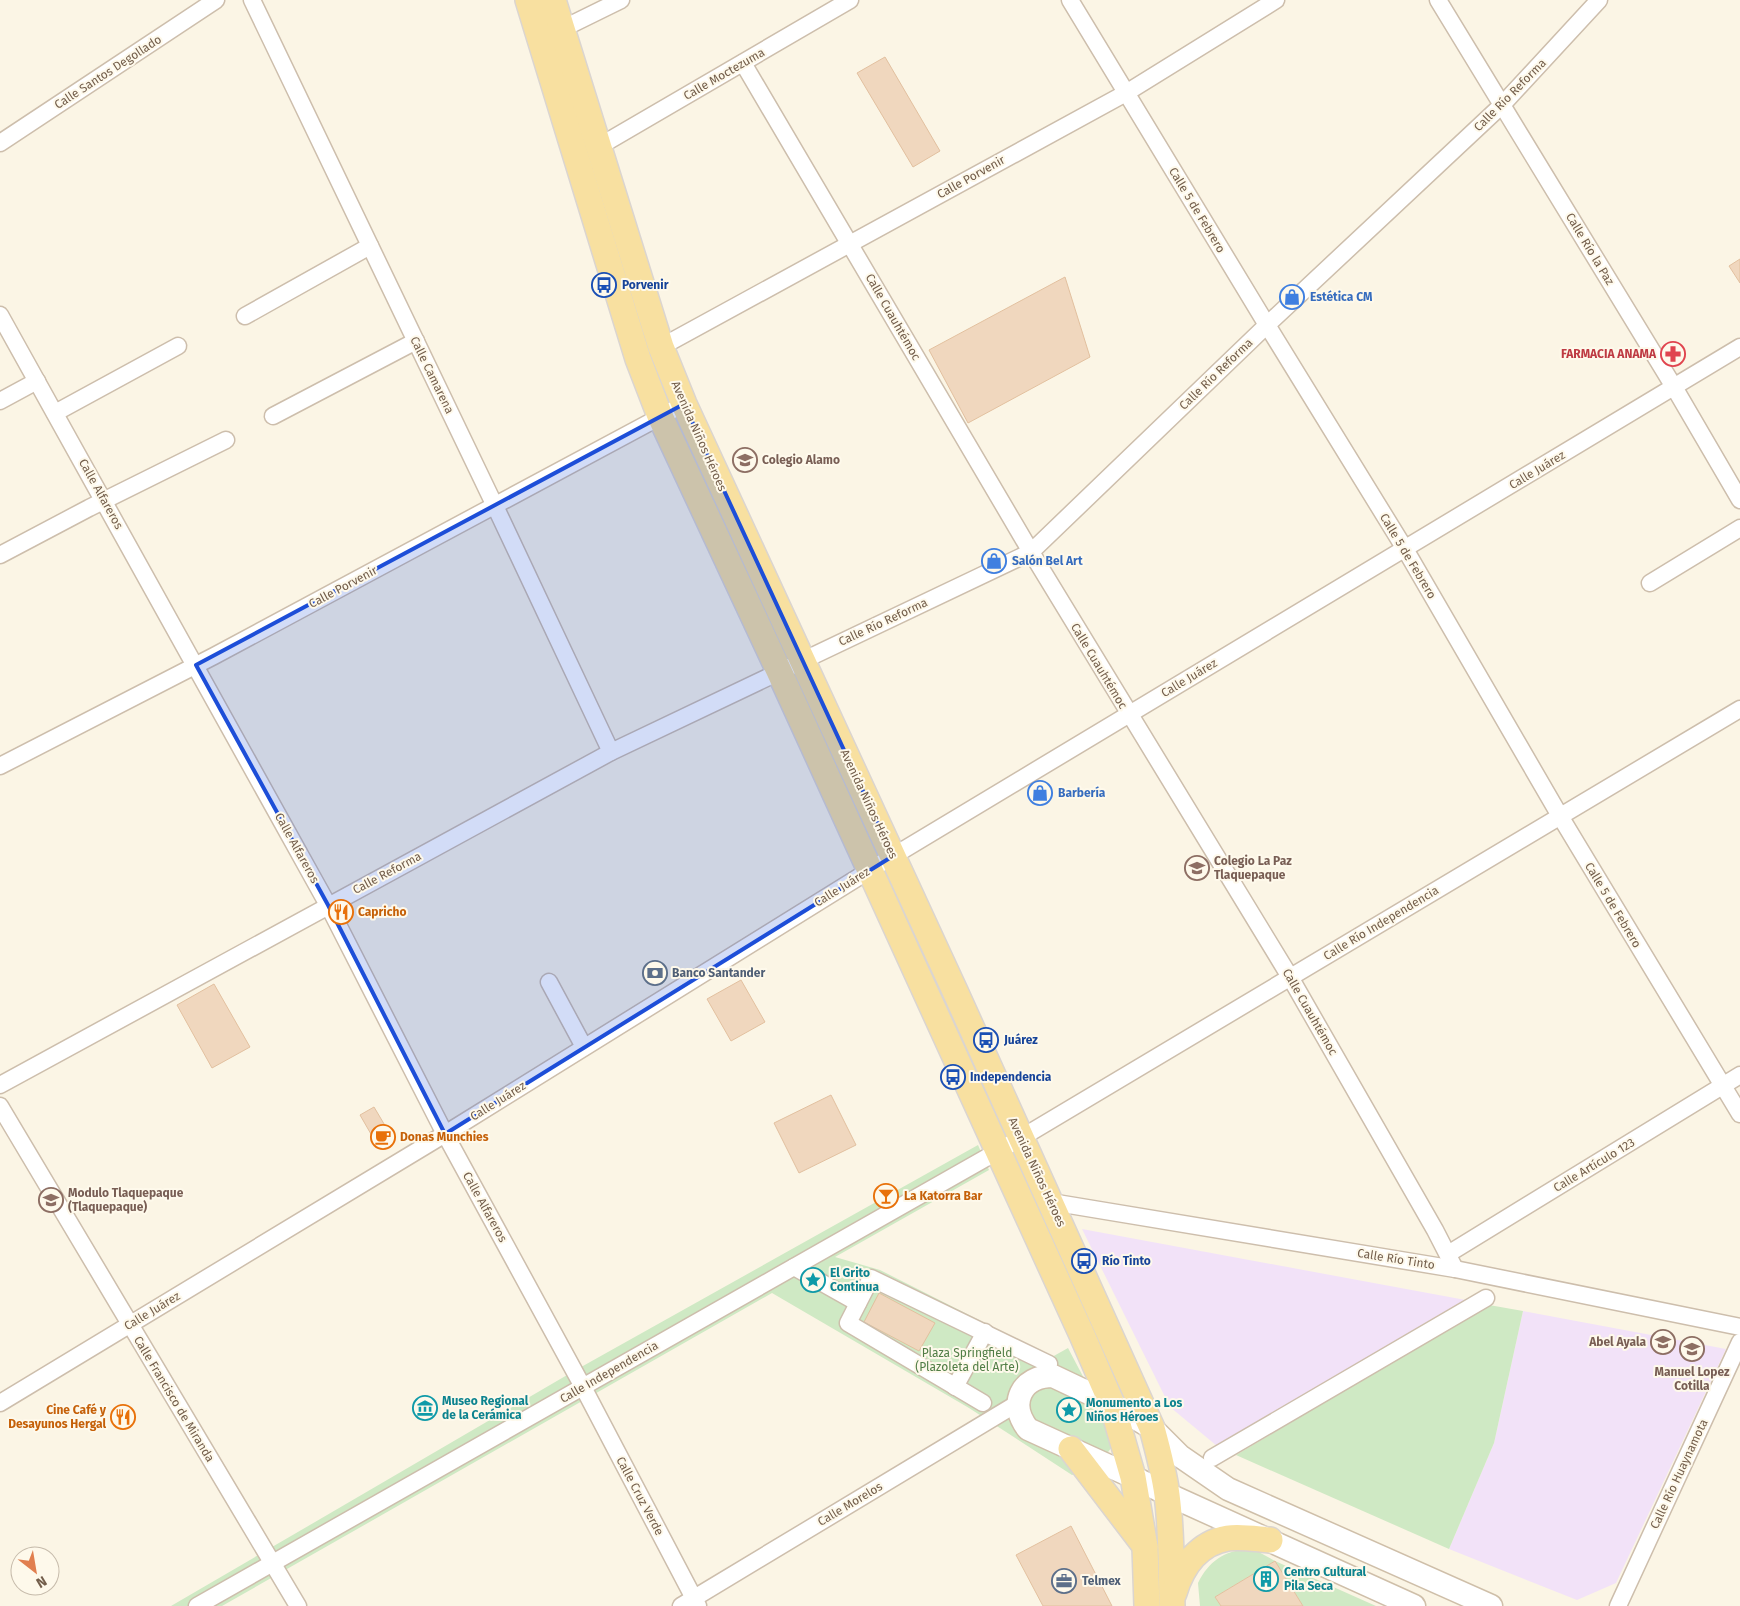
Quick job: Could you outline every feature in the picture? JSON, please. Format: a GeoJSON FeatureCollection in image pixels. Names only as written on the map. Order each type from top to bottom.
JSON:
{"type":"FeatureCollection","features":[{"type":"Feature","properties":{"kind":"main road","name":"Avenida Niños Héroes"},"geometry":{"type":"LineString","coordinates":[[528,0],[638,359],[660,416],[779,671],[1112,1404],[1133,1477],[1145,1547],[1147,1606]]}},
{"type":"Feature","properties":{"kind":"main road","name":"Avenida Niños Héroes"},"geometry":{"type":"LineString","coordinates":[[553,0],[661,347],[684,404],[893,856],[1152,1428],[1162,1464],[1167,1494],[1171,1531],[1172,1603]]}},
{"type":"Feature","properties":{"kind":"main road"},"geometry":{"type":"LineString","coordinates":[[1414,1606],[1028,1429],[1018,1412],[1018,1402],[1021,1393],[1026,1385],[1034,1380],[1044,1376],[1053,1376],[1112,1404],[1152,1428],[1180,1456],[1228,1489],[1491,1606]]}},
{"type":"Feature","properties":{"kind":"main road"},"geometry":{"type":"LineString","coordinates":[[1071,1448],[1145,1547]]}},
{"type":"Feature","properties":{"kind":"main road"},"geometry":{"type":"LineString","coordinates":[[1172,1603],[1178,1579],[1185,1567],[1202,1548],[1216,1541],[1228,1538],[1270,1540]]}},
{"type":"Feature","properties":{"kind":"street","name":"Calle Santos Degollado"},"geometry":{"type":"LineString","coordinates":[[0,143],[216,0]]}},
{"type":"Feature","properties":{"kind":"street","name":"Calle Camarena"},"geometry":{"type":"LineString","coordinates":[[252,0],[611,752]]}},
{"type":"Feature","properties":{"kind":"street"},"geometry":{"type":"LineString","coordinates":[[562,29],[621,0]]}},
{"type":"Feature","properties":{"kind":"street","name":"Calle Moctezuma"},"geometry":{"type":"LineString","coordinates":[[598,147],[850,0]]}},
{"type":"Feature","properties":{"kind":"street","name":"Calle 5 de Febrero"},"geometry":{"type":"LineString","coordinates":[[1070,0],[1405,549],[1560,816],[1740,1114]]}},
{"type":"Feature","properties":{"kind":"street","name":"Calle Porvenir"},"geometry":{"type":"LineString","coordinates":[[661,347],[1126,93],[1276,0]]}},
{"type":"Feature","properties":{"kind":"street","name":"Calle Río la Paz"},"geometry":{"type":"LineString","coordinates":[[1438,0],[1674,387],[1740,500]]}},
{"type":"Feature","properties":{"kind":"street","name":"Calle Río Reforma"},"geometry":{"type":"LineString","coordinates":[[779,671],[1031,552],[1267,325],[1502,106],[1599,0]]}},
{"type":"Feature","properties":{"kind":"street","name":"Calle Cuauhtémoc"},"geometry":{"type":"LineString","coordinates":[[743,63],[1031,552],[1290,977],[1452,1261]]}},
{"type":"Feature","properties":{"kind":"street"},"geometry":{"type":"LineString","coordinates":[[245,316],[370,246]]}},
{"type":"Feature","properties":{"kind":"street","name":"Calle Alfareros"},"geometry":{"type":"LineString","coordinates":[[0,315],[328,905],[445,1134],[583,1387]]}},
{"type":"Feature","properties":{"kind":"street"},"geometry":{"type":"LineString","coordinates":[[273,416],[416,341]]}},
{"type":"Feature","properties":{"kind":"street"},"geometry":{"type":"LineString","coordinates":[[55,413],[178,346]]}},
{"type":"Feature","properties":{"kind":"street","name":"Calle Juárez"},"geometry":{"type":"LineString","coordinates":[[0,1403],[445,1134],[893,856],[1740,347]]}},
{"type":"Feature","properties":{"kind":"street"},"geometry":{"type":"LineString","coordinates":[[0,401],[37,381]]}},
{"type":"Feature","properties":{"kind":"street","name":"Calle Porvenir"},"geometry":{"type":"LineString","coordinates":[[0,766],[196,665],[684,404]]}},
{"type":"Feature","properties":{"kind":"street"},"geometry":{"type":"LineString","coordinates":[[0,555],[89,508],[105,502],[226,440]]}},
{"type":"Feature","properties":{"kind":"street"},"geometry":{"type":"LineString","coordinates":[[1650,583],[1740,528]]}},
{"type":"Feature","properties":{"kind":"street","name":"Calle Reforma"},"geometry":{"type":"LineString","coordinates":[[0,1085],[611,752],[779,671]]}},
{"type":"Feature","properties":{"kind":"street","name":"Calle Río Independencia"},"geometry":{"type":"LineString","coordinates":[[1021,1138],[1740,709]]}},
{"type":"Feature","properties":{"kind":"street"},"geometry":{"type":"LineString","coordinates":[[549,982],[584,1047]]}},
{"type":"Feature","properties":{"kind":"street","name":"Calle Artículo 123"},"geometry":{"type":"LineString","coordinates":[[1452,1261],[1740,1075]]}},
{"type":"Feature","properties":{"kind":"street","name":"Calle Francisco de Miranda"},"geometry":{"type":"LineString","coordinates":[[0,1106],[298,1606]]}},
{"type":"Feature","properties":{"kind":"street","name":"Calle Independencia"},"geometry":{"type":"LineString","coordinates":[[197,1606],[1021,1138]]}},
{"type":"Feature","properties":{"kind":"street","name":"Calle Río Tinto"},"geometry":{"type":"LineString","coordinates":[[1050,1202],[1452,1261],[1740,1327]]}},
{"type":"Feature","properties":{"kind":"street"},"geometry":{"type":"LineString","coordinates":[[794,1267],[858,1303]]}},
{"type":"Feature","properties":{"kind":"street"},"geometry":{"type":"LineString","coordinates":[[983,1403],[848,1323],[871,1278],[1049,1364]]}},
{"type":"Feature","properties":{"kind":"street"},"geometry":{"type":"LineString","coordinates":[[1212,1458],[1486,1298]]}},
{"type":"Feature","properties":{"kind":"street"},"geometry":{"type":"LineString","coordinates":[[955,1386],[985,1332]]}},
{"type":"Feature","properties":{"kind":"street","name":"Calle Río Huaynamota"},"geometry":{"type":"LineString","coordinates":[[1618,1606],[1740,1342]]}},
{"type":"Feature","properties":{"kind":"street","name":"Calle Cruz Verde"},"geometry":{"type":"LineString","coordinates":[[583,1387],[691,1604]]}},
{"type":"Feature","properties":{"kind":"street","name":"Calle Morelos"},"geometry":{"type":"LineString","coordinates":[[691,1604],[1018,1402]]}},
{"type":"Feature","properties":{"kind":"highlighted area"},"geometry":{"type":"Polygon","coordinates":[[[684,404],[893,856],[445,1134],[328,905],[196,665],[684,404]]]}},
{"type":"Feature","properties":{"kind":"shaded area"},"geometry":{"type":"Polygon","coordinates":[[[1082,1229],[1471,1301],[1217,1446],[1170,1407],[1082,1229]]]}},
{"type":"Feature","properties":{"kind":"shaded area"},"geometry":{"type":"Polygon","coordinates":[[[1523,1311],[1726,1349],[1616,1583],[1577,1600],[1449,1549],[1494,1443],[1523,1311]]]}},
{"type":"Feature","properties":{"kind":"green space","name":"Plaza Springfield (Plazoleta del Arte)"},"geometry":{"type":"Polygon","coordinates":[[[978,1145],[989,1170],[835,1257],[880,1270],[1052,1357],[1068,1348],[1107,1422],[1111,1448],[1097,1468],[1072,1475],[969,1408],[772,1293],[222,1606],[171,1606],[574,1371],[978,1145]]]}},
{"type":"Feature","properties":{"kind":"green space"},"geometry":{"type":"Polygon","coordinates":[[[1489,1305],[1523,1311],[1494,1443],[1449,1549],[1236,1455],[1489,1305]]]}},
{"type":"Feature","properties":{"kind":"green space"},"geometry":{"type":"Polygon","coordinates":[[[1248,1549],[1255,1550],[1275,1561],[1215,1597],[1221,1606],[1200,1606],[1198,1583],[1212,1563],[1232,1552],[1248,1549]]]}},
{"type":"Feature","properties":{"kind":"green space"},"geometry":{"type":"Polygon","coordinates":[[[1275,1561],[1376,1606],[1303,1606],[1275,1561]]]}},
{"type":"Feature","properties":{"kind":"building"},"geometry":{"type":"Polygon","coordinates":[[[885,57],[940,151],[913,167],[857,73],[885,57]]]}},
{"type":"Feature","properties":{"kind":"building"},"geometry":{"type":"Polygon","coordinates":[[[1740,259],[1740,283],[1729,266],[1740,259]]]}},
{"type":"Feature","properties":{"kind":"building"},"geometry":{"type":"Polygon","coordinates":[[[1065,277],[1090,357],[968,423],[929,350],[1065,277]]]}},
{"type":"Feature","properties":{"kind":"building"},"geometry":{"type":"Polygon","coordinates":[[[741,980],[765,1022],[731,1041],[707,999],[741,980]]]}},
{"type":"Feature","properties":{"kind":"building"},"geometry":{"type":"Polygon","coordinates":[[[214,984],[250,1047],[212,1068],[177,1005],[214,984]]]}},
{"type":"Feature","properties":{"kind":"building"},"geometry":{"type":"Polygon","coordinates":[[[831,1095],[856,1145],[799,1173],[774,1123],[831,1095]]]}},
{"type":"Feature","properties":{"kind":"building"},"geometry":{"type":"Polygon","coordinates":[[[374,1107],[393,1139],[379,1148],[360,1115],[374,1107]]]}},
{"type":"Feature","properties":{"kind":"building"},"geometry":{"type":"Polygon","coordinates":[[[879,1293],[935,1323],[919,1351],[864,1322],[879,1293]]]}},
{"type":"Feature","properties":{"kind":"building","name":"Telmex"},"geometry":{"type":"Polygon","coordinates":[[[1071,1526],[1112,1606],[1043,1606],[1016,1555],[1071,1526]]]}},
{"type":"Feature","properties":{"kind":"building","name":"Centro Cultural Pila Seca"},"geometry":{"type":"Polygon","coordinates":[[[1275,1561],[1303,1606],[1221,1606],[1215,1597],[1275,1561]]]}},
{"type":"Feature","properties":{"kind":"place","name":"Porvenir"},"geometry":{"type":"Point","coordinates":[604,285]}},
{"type":"Feature","properties":{"kind":"place","name":"Estética CM"},"geometry":{"type":"Point","coordinates":[1292,297]}},
{"type":"Feature","properties":{"kind":"place","name":"FARMACIA ANAMA"},"geometry":{"type":"Point","coordinates":[1673,354]}},
{"type":"Feature","properties":{"kind":"place","name":"Colegio Alamo"},"geometry":{"type":"Point","coordinates":[745,460]}},
{"type":"Feature","properties":{"kind":"place","name":"Salón Bel Art"},"geometry":{"type":"Point","coordinates":[994,561]}},
{"type":"Feature","properties":{"kind":"place","name":"Barbería"},"geometry":{"type":"Point","coordinates":[1040,793]}},
{"type":"Feature","properties":{"kind":"place","name":"Colegio La Paz Tlaquepaque"},"geometry":{"type":"Point","coordinates":[1197,868]}},
{"type":"Feature","properties":{"kind":"place","name":"Capricho"},"geometry":{"type":"Point","coordinates":[341,912]}},
{"type":"Feature","properties":{"kind":"place","name":"Banco Santander"},"geometry":{"type":"Point","coordinates":[655,973]}},
{"type":"Feature","properties":{"kind":"place","name":"Juárez"},"geometry":{"type":"Point","coordinates":[986,1040]}},
{"type":"Feature","properties":{"kind":"place","name":"Independencia"},"geometry":{"type":"Point","coordinates":[953,1077]}},
{"type":"Feature","properties":{"kind":"place","name":"Donas Munchies"},"geometry":{"type":"Point","coordinates":[383,1137]}},
{"type":"Feature","properties":{"kind":"place","name":"La Katorra Bar"},"geometry":{"type":"Point","coordinates":[886,1196]}},
{"type":"Feature","properties":{"kind":"place","name":"Modulo Tlaquepaque (Tlaquepaque)"},"geometry":{"type":"Point","coordinates":[51,1200]}},
{"type":"Feature","properties":{"kind":"place","name":"Río Tinto"},"geometry":{"type":"Point","coordinates":[1084,1261]}},
{"type":"Feature","properties":{"kind":"place","name":"El Grito Continua"},"geometry":{"type":"Point","coordinates":[813,1280]}},
{"type":"Feature","properties":{"kind":"place","name":"Abel Ayala"},"geometry":{"type":"Point","coordinates":[1663,1342]}},
{"type":"Feature","properties":{"kind":"place","name":"Manuel Lopez Cotilla"},"geometry":{"type":"Point","coordinates":[1692,1349]}},
{"type":"Feature","properties":{"kind":"place","name":"Museo Regional de la Cerámica"},"geometry":{"type":"Point","coordinates":[425,1408]}},
{"type":"Feature","properties":{"kind":"place","name":"Monumento a Los Niños Héroes"},"geometry":{"type":"Point","coordinates":[1069,1410]}},
{"type":"Feature","properties":{"kind":"place","name":"Cine Café y Desayunos Hergal"},"geometry":{"type":"Point","coordinates":[123,1417]}},
{"type":"Feature","properties":{"kind":"place","name":"Centro Cultural Pila Seca"},"geometry":{"type":"Point","coordinates":[1266,1579]}},
{"type":"Feature","properties":{"kind":"place","name":"Telmex"},"geometry":{"type":"Point","coordinates":[1064,1581]}}]}
